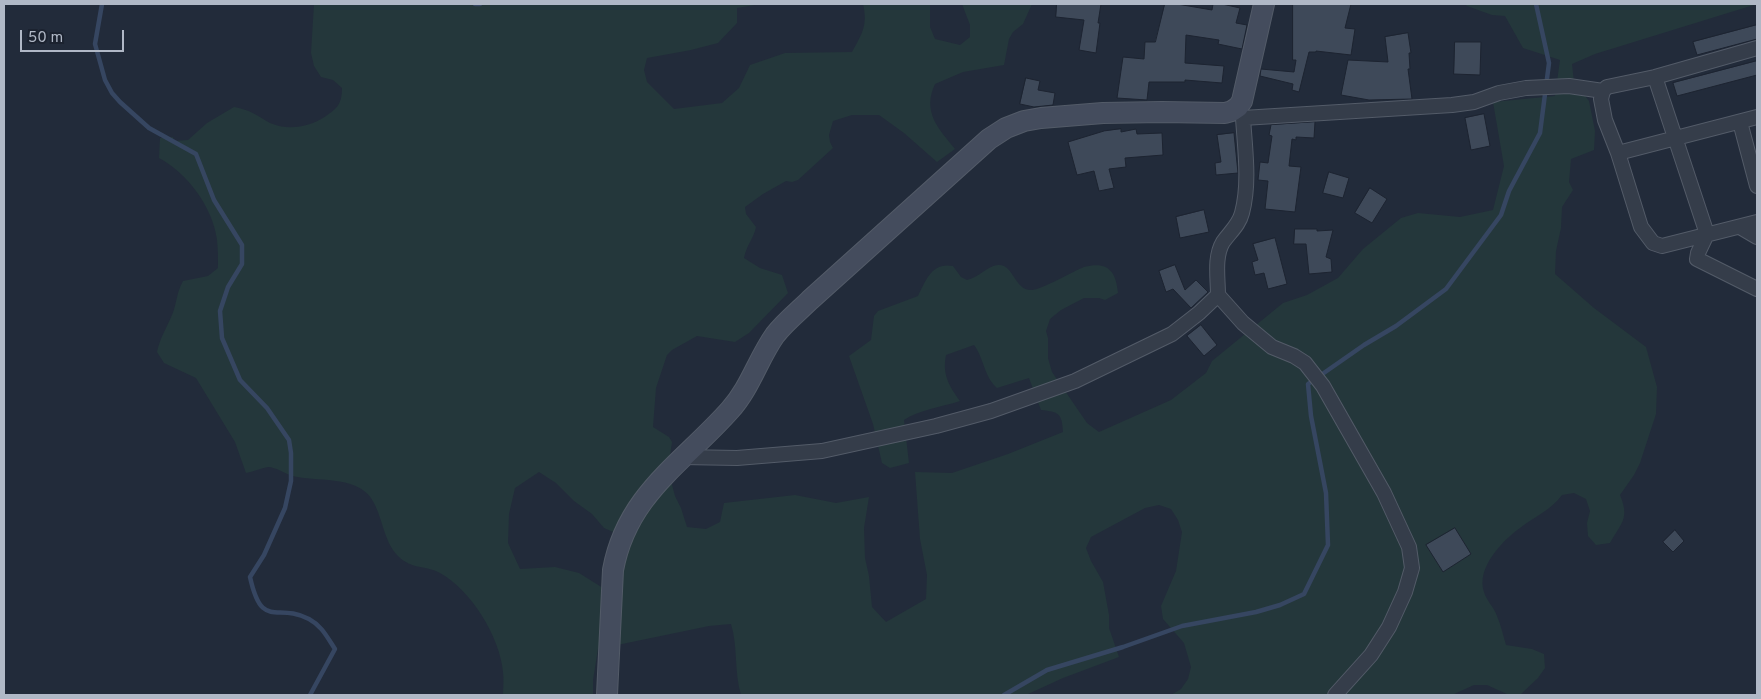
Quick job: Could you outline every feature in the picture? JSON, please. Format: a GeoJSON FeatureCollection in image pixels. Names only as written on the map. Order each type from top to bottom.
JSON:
{"type":"FeatureCollection","features":[{"type":"Feature","properties":{"kind":"main road"},"geometry":{"type":"LineString","coordinates":[[607,695],[612,582],[616,552],[627,525],[646,496],[736,403],[775,336],[785,325],[989,139],[1006,128],[1024,120],[1041,118],[1162,112],[1241,112],[1264,4]]}},
{"type":"Feature","properties":{"kind":"street"},"geometry":{"type":"LineString","coordinates":[[1757,48],[1655,77],[1607,87],[1601,99],[1605,120],[1618,153],[1641,228],[1653,243],[1662,246],[1757,222]]}},
{"type":"Feature","properties":{"kind":"street"},"geometry":{"type":"LineString","coordinates":[[1655,77],[1707,234],[1698,253],[1697,260],[1757,289]]}},
{"type":"Feature","properties":{"kind":"street"},"geometry":{"type":"LineString","coordinates":[[1334,695],[1370,655],[1389,627],[1405,592],[1412,568],[1409,547],[1387,500],[1323,386],[1304,363],[1294,356],[1272,347],[1243,322],[1218,295],[1217,259],[1223,243],[1236,226],[1242,212],[1247,174],[1241,112],[1452,105],[1474,102],[1526,88],[1569,86],[1604,90]]}},
{"type":"Feature","properties":{"kind":"street"},"geometry":{"type":"LineString","coordinates":[[1618,153],[1757,116]]}},
{"type":"Feature","properties":{"kind":"street"},"geometry":{"type":"LineString","coordinates":[[1740,122],[1757,186]]}},
{"type":"Feature","properties":{"kind":"street"},"geometry":{"type":"LineString","coordinates":[[1740,227],[1757,237]]}},
{"type":"Feature","properties":{"kind":"street"},"geometry":{"type":"LineString","coordinates":[[682,457],[737,458],[822,452],[936,426],[991,411],[1075,380],[1172,334],[1218,295]]}},
{"type":"Feature","properties":{"kind":"green space"},"geometry":{"type":"Polygon","coordinates":[[[314,4],[761,4],[737,8],[737,23],[718,43],[647,58],[644,70],[647,82],[674,109],[722,103],[739,88],[750,65],[785,53],[852,52],[863,29],[865,18],[863,4],[930,4],[930,27],[935,39],[960,45],[970,37],[970,25],[962,4],[1032,4],[1023,24],[1013,32],[1009,39],[1004,65],[963,72],[935,84],[931,94],[931,111],[938,127],[955,149],[937,162],[904,133],[879,115],[852,115],[833,121],[829,135],[833,148],[798,180],[786,181],[745,207],[746,214],[756,227],[744,258],[760,268],[782,275],[788,293],[749,333],[735,342],[697,336],[672,350],[667,355],[656,388],[653,427],[669,437],[672,442],[668,470],[675,496],[687,527],[706,529],[720,522],[724,503],[795,495],[836,503],[869,497],[864,528],[865,558],[872,607],[886,622],[926,599],[927,575],[920,539],[915,472],[952,473],[1008,454],[1063,432],[1062,421],[1056,413],[1041,410],[1029,378],[997,388],[989,378],[974,345],[946,355],[945,368],[947,380],[960,401],[923,411],[904,420],[909,463],[890,468],[882,463],[873,424],[849,356],[871,340],[874,316],[878,311],[918,296],[927,278],[935,270],[946,265],[953,266],[961,277],[967,280],[994,266],[1003,266],[1008,268],[1021,286],[1031,290],[1049,284],[1084,267],[1099,265],[1109,269],[1115,278],[1118,293],[1105,300],[1084,298],[1061,310],[1050,319],[1046,331],[1048,358],[1052,372],[1087,423],[1099,432],[1171,400],[1206,373],[1212,361],[1283,303],[1307,295],[1338,278],[1363,249],[1401,218],[1418,213],[1460,217],[1493,210],[1504,166],[1493,102],[1555,96],[1560,60],[1523,48],[1505,16],[1492,15],[1465,4],[1757,4],[1595,54],[1572,64],[1574,82],[1589,101],[1595,131],[1594,150],[1571,159],[1569,182],[1573,190],[1562,207],[1555,274],[1594,308],[1646,347],[1657,387],[1656,414],[1640,463],[1620,495],[1624,510],[1623,520],[1610,543],[1596,545],[1588,536],[1587,523],[1590,511],[1586,499],[1574,493],[1562,495],[1548,509],[1506,540],[1487,565],[1483,583],[1484,592],[1496,613],[1506,645],[1532,649],[1544,654],[1545,668],[1538,678],[1520,695],[1509,695],[1487,685],[1474,685],[1452,695],[1171,695],[1181,689],[1188,679],[1191,667],[1184,643],[1163,619],[1161,606],[1176,571],[1182,532],[1178,520],[1171,509],[1159,505],[1145,508],[1091,537],[1086,548],[1103,582],[1109,615],[1109,628],[1119,657],[1063,678],[1026,695],[741,695],[737,677],[735,641],[731,624],[709,626],[598,649],[593,680],[593,695],[503,695],[501,658],[490,630],[482,616],[462,591],[440,573],[408,563],[398,556],[389,543],[375,505],[364,491],[345,483],[293,476],[271,467],[246,473],[235,442],[196,378],[164,363],[157,352],[161,338],[174,311],[183,281],[208,276],[218,268],[217,240],[210,215],[189,182],[169,164],[159,158],[160,138],[173,137],[174,141],[188,140],[207,123],[234,107],[249,111],[270,123],[284,127],[299,127],[320,120],[338,105],[342,88],[333,80],[321,77],[314,66],[311,53],[314,4]],[[539,472],[515,488],[509,514],[508,543],[520,569],[555,567],[579,573],[619,598],[618,577],[629,539],[604,528],[592,514],[574,501],[556,483],[539,472]]]}},
{"type":"Feature","properties":{"kind":"building"},"geometry":{"type":"Polygon","coordinates":[[[1057,4],[1101,4],[1096,53],[1079,50],[1084,20],[1056,17],[1057,4]]]}},
{"type":"Feature","properties":{"kind":"building"},"geometry":{"type":"Polygon","coordinates":[[[1165,4],[1177,4],[1212,10],[1213,4],[1240,8],[1236,23],[1247,25],[1242,49],[1218,44],[1219,40],[1186,35],[1185,63],[1224,66],[1222,83],[1185,80],[1185,82],[1149,82],[1147,100],[1117,98],[1123,57],[1144,59],[1145,42],[1155,42],[1165,4]]]}},
{"type":"Feature","properties":{"kind":"building"},"geometry":{"type":"Polygon","coordinates":[[[1293,4],[1351,4],[1345,28],[1355,29],[1351,55],[1309,52],[1299,92],[1292,90],[1293,84],[1260,76],[1261,69],[1294,72],[1296,60],[1293,60],[1293,4]]]}},
{"type":"Feature","properties":{"kind":"building"},"geometry":{"type":"Polygon","coordinates":[[[1757,25],[1757,39],[1697,55],[1693,42],[1757,25]]]}},
{"type":"Feature","properties":{"kind":"building"},"geometry":{"type":"Polygon","coordinates":[[[1408,33],[1411,53],[1409,53],[1410,69],[1408,69],[1412,99],[1369,100],[1341,95],[1348,60],[1388,62],[1385,37],[1408,33]]]}},
{"type":"Feature","properties":{"kind":"building"},"geometry":{"type":"Polygon","coordinates":[[[1455,42],[1481,42],[1480,75],[1454,74],[1455,42]]]}},
{"type":"Feature","properties":{"kind":"building"},"geometry":{"type":"Polygon","coordinates":[[[1757,61],[1757,75],[1677,96],[1673,83],[1757,61]]]}},
{"type":"Feature","properties":{"kind":"building"},"geometry":{"type":"Polygon","coordinates":[[[1026,78],[1040,81],[1038,90],[1055,93],[1053,105],[1034,107],[1020,104],[1026,78]]]}},
{"type":"Feature","properties":{"kind":"building"},"geometry":{"type":"Polygon","coordinates":[[[1484,114],[1490,146],[1471,150],[1465,118],[1484,114]]]}},
{"type":"Feature","properties":{"kind":"building"},"geometry":{"type":"Polygon","coordinates":[[[1315,122],[1314,138],[1296,137],[1296,140],[1292,139],[1289,166],[1301,167],[1295,212],[1265,209],[1268,181],[1258,180],[1260,162],[1268,163],[1272,136],[1269,135],[1271,125],[1315,122]]]}},
{"type":"Feature","properties":{"kind":"building"},"geometry":{"type":"Polygon","coordinates":[[[1121,129],[1121,132],[1136,129],[1137,134],[1162,133],[1163,155],[1125,158],[1126,167],[1109,169],[1114,188],[1099,191],[1094,171],[1077,175],[1068,142],[1104,131],[1121,129]]]}},
{"type":"Feature","properties":{"kind":"building"},"geometry":{"type":"Polygon","coordinates":[[[1234,133],[1238,173],[1216,175],[1215,163],[1221,162],[1217,135],[1234,133]]]}},
{"type":"Feature","properties":{"kind":"building"},"geometry":{"type":"Polygon","coordinates":[[[1329,172],[1349,178],[1343,198],[1323,193],[1329,172]]]}},
{"type":"Feature","properties":{"kind":"building"},"geometry":{"type":"Polygon","coordinates":[[[1370,188],[1387,199],[1372,223],[1355,213],[1370,188]]]}},
{"type":"Feature","properties":{"kind":"building"},"geometry":{"type":"Polygon","coordinates":[[[1204,210],[1209,232],[1180,238],[1176,217],[1204,210]]]}},
{"type":"Feature","properties":{"kind":"building"},"geometry":{"type":"Polygon","coordinates":[[[1295,229],[1333,230],[1326,257],[1331,259],[1332,272],[1309,274],[1306,244],[1294,244],[1295,229]]]}},
{"type":"Feature","properties":{"kind":"building"},"geometry":{"type":"Polygon","coordinates":[[[1275,238],[1287,284],[1268,289],[1264,273],[1255,275],[1252,262],[1258,260],[1253,244],[1275,238]]]}},
{"type":"Feature","properties":{"kind":"building"},"geometry":{"type":"Polygon","coordinates":[[[1175,265],[1185,290],[1196,280],[1208,292],[1191,308],[1173,289],[1166,292],[1159,271],[1175,265]]]}},
{"type":"Feature","properties":{"kind":"building"},"geometry":{"type":"Polygon","coordinates":[[[1201,325],[1217,345],[1204,356],[1187,336],[1201,325]]]}},
{"type":"Feature","properties":{"kind":"building"},"geometry":{"type":"Polygon","coordinates":[[[1455,528],[1471,554],[1443,572],[1426,545],[1455,528]]]}},
{"type":"Feature","properties":{"kind":"building"},"geometry":{"type":"Polygon","coordinates":[[[1675,530],[1684,541],[1673,552],[1663,542],[1675,530]]]}},
{"type":"Feature","properties":{"kind":"waterway"},"geometry":{"type":"LineString","coordinates":[[102,4],[95,44],[105,80],[112,93],[149,128],[196,154],[214,200],[242,245],[242,264],[228,287],[220,311],[222,338],[240,380],[267,408],[289,440],[291,453],[291,481],[285,508],[264,555],[250,577],[255,594],[265,610],[288,613],[309,619],[321,628],[335,649],[310,695]]}},
{"type":"Feature","properties":{"kind":"waterway"},"geometry":{"type":"LineString","coordinates":[[475,4],[480,4]]}},
{"type":"Feature","properties":{"kind":"waterway"},"geometry":{"type":"LineString","coordinates":[[1004,695],[1047,670],[1123,647],[1182,626],[1256,612],[1280,605],[1304,594],[1328,545],[1326,493],[1311,416],[1308,384],[1364,345],[1396,326],[1446,289],[1501,215],[1509,191],[1540,133],[1549,63],[1536,4]]}}]}
